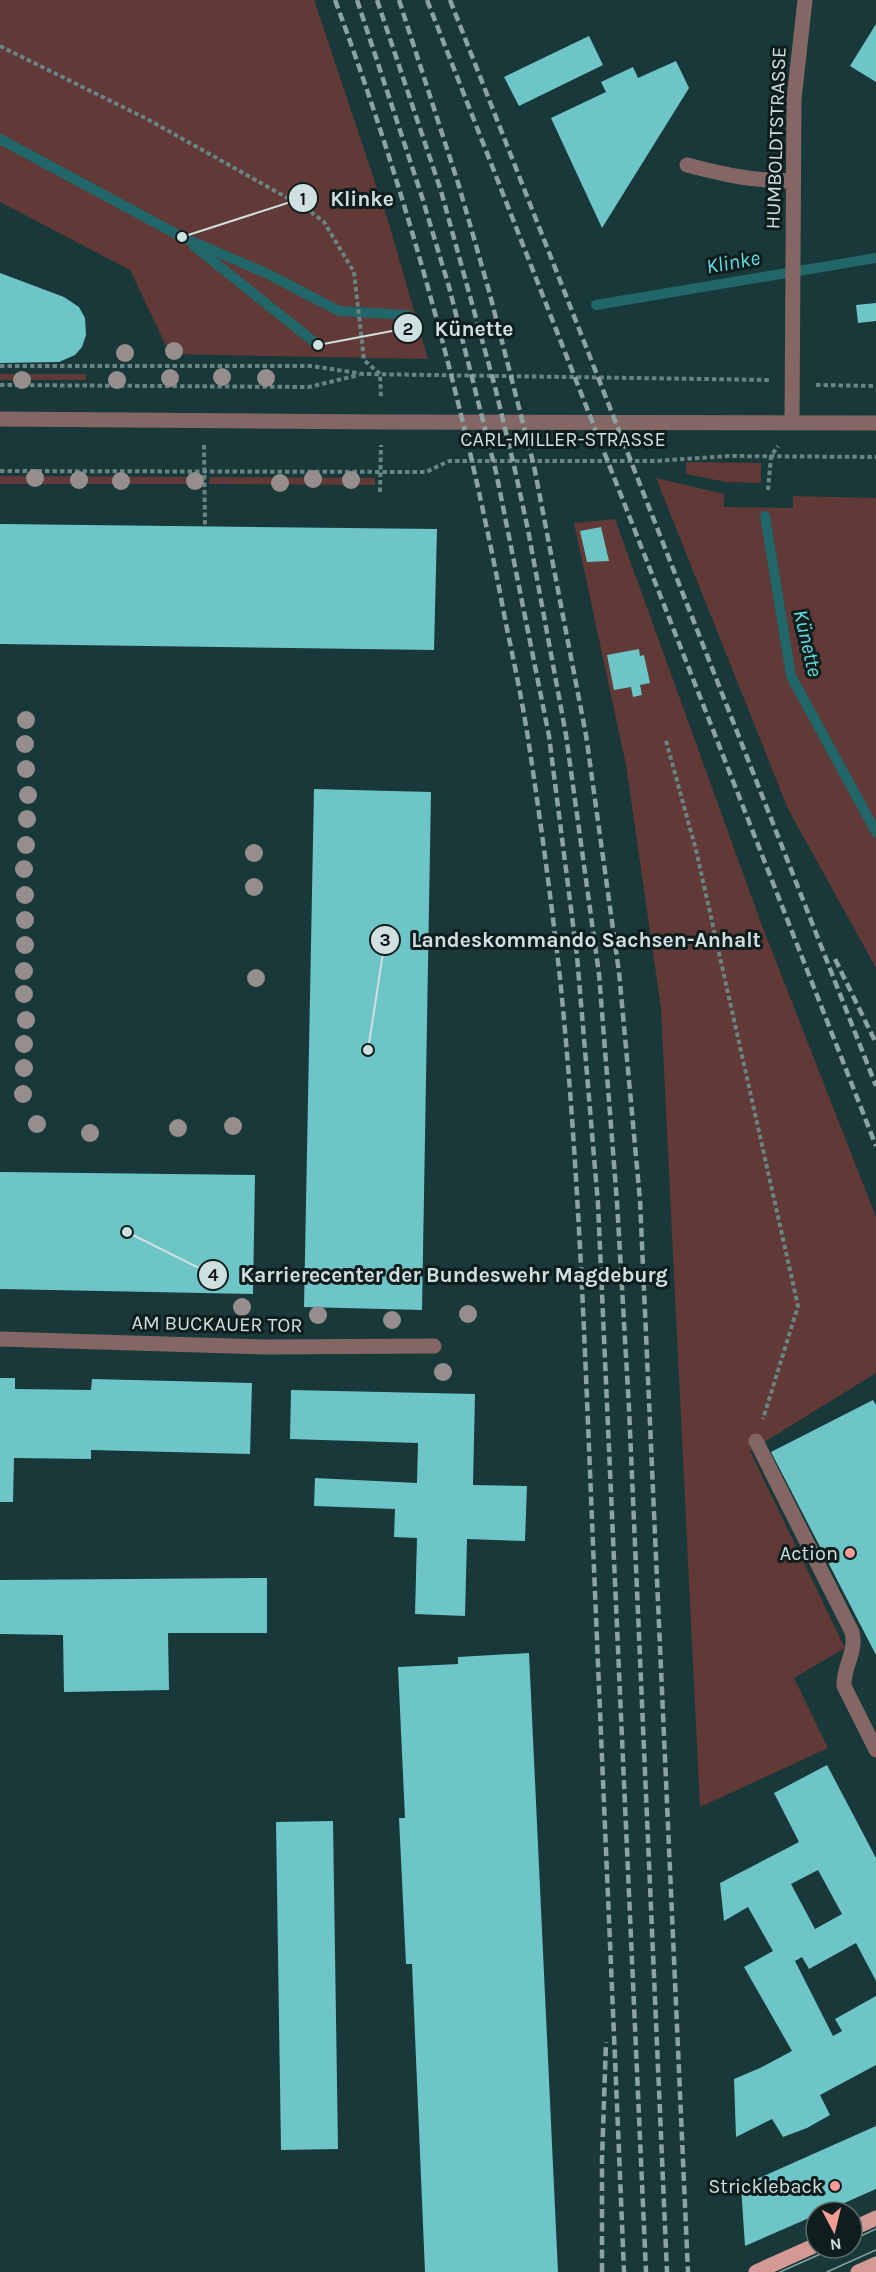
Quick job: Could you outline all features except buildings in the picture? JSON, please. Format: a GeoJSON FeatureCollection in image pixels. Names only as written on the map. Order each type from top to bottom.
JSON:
{"type":"FeatureCollection","features":[{"type":"Feature","properties":{"kind":"main road"},"geometry":{"type":"LineString","coordinates":[[756,2272],[804,2250]]}},
{"type":"Feature","properties":{"kind":"main road"},"geometry":{"type":"LineString","coordinates":[[858,2272],[876,2264]]}},
{"type":"Feature","properties":{"kind":"street","name":"HUMBOLDTSTRASSE"},"geometry":{"type":"LineString","coordinates":[[792,422],[794,99],[805,0]]}},
{"type":"Feature","properties":{"kind":"street"},"geometry":{"type":"LineString","coordinates":[[687,165],[761,181],[793,181]]}},
{"type":"Feature","properties":{"kind":"street","name":"CARL-MILLER-STRASSE"},"geometry":{"type":"LineString","coordinates":[[0,418],[205,421],[876,423]]}},
{"type":"Feature","properties":{"kind":"street","name":"AM BUCKAUER TOR"},"geometry":{"type":"LineString","coordinates":[[0,1339],[273,1347],[434,1346]]}},
{"type":"Feature","properties":{"kind":"street"},"geometry":{"type":"LineString","coordinates":[[756,1441],[852,1632],[853,1648],[844,1677],[844,1685],[876,1750]]}},
{"type":"Feature","properties":{"kind":"path"},"geometry":{"type":"LineString","coordinates":[[0,46],[149,120],[311,212],[324,222],[351,263],[356,280],[364,360],[380,374],[381,392]]}},
{"type":"Feature","properties":{"kind":"path"},"geometry":{"type":"LineString","coordinates":[[0,366],[312,366],[363,374],[774,380]]}},
{"type":"Feature","properties":{"kind":"path"},"geometry":{"type":"LineString","coordinates":[[0,386],[309,387],[363,374]]}},
{"type":"Feature","properties":{"kind":"path"},"geometry":{"type":"LineString","coordinates":[[818,386],[876,386]]}},
{"type":"Feature","properties":{"kind":"path"},"geometry":{"type":"LineString","coordinates":[[205,421],[205,526]]}},
{"type":"Feature","properties":{"kind":"path"},"geometry":{"type":"LineString","coordinates":[[380,492],[381,448]]}},
{"type":"Feature","properties":{"kind":"path","name":"CARL-MILLER-STRASSE"},"geometry":{"type":"LineString","coordinates":[[0,471],[426,472],[449,460],[656,461],[728,456],[876,457]]}},
{"type":"Feature","properties":{"kind":"path"},"geometry":{"type":"LineString","coordinates":[[768,490],[771,456]]}},
{"type":"Feature","properties":{"kind":"path"},"geometry":{"type":"LineString","coordinates":[[666,741],[696,850],[798,1306],[756,1441]]}},
{"type":"Feature","properties":{"kind":"shaded area"},"geometry":{"type":"Polygon","coordinates":[[[0,0],[314,0],[389,224],[428,359],[170,354],[130,270],[0,202],[0,0]]]}},
{"type":"Feature","properties":{"kind":"shaded area"},"geometry":{"type":"Polygon","coordinates":[[[0,374],[86,374],[86,380],[29,380],[28,383],[18,383],[17,380],[0,380],[0,374]]]}},
{"type":"Feature","properties":{"kind":"shaded area"},"geometry":{"type":"Polygon","coordinates":[[[686,462],[761,463],[761,483],[726,482],[686,474],[686,462]]]}},
{"type":"Feature","properties":{"kind":"shaded area"},"geometry":{"type":"Polygon","coordinates":[[[0,476],[202,477],[201,484],[0,484],[0,476]]]}},
{"type":"Feature","properties":{"kind":"shaded area"},"geometry":{"type":"Polygon","coordinates":[[[210,477],[375,478],[375,485],[209,484],[210,477]]]}},
{"type":"Feature","properties":{"kind":"shaded area"},"geometry":{"type":"Polygon","coordinates":[[[656,478],[724,494],[724,507],[793,508],[793,496],[876,498],[876,968],[788,809],[656,478]]]}},
{"type":"Feature","properties":{"kind":"shaded area"},"geometry":{"type":"Polygon","coordinates":[[[615,519],[761,923],[876,1217],[876,1373],[750,1451],[845,1648],[794,1678],[828,1748],[700,1807],[661,1008],[626,765],[574,523],[615,519]]]}},
{"type":"Feature","properties":{"kind":"waterway","name":"Klinke"},"geometry":{"type":"LineString","coordinates":[[0,139],[182,237],[268,274],[339,311],[408,315]]}},
{"type":"Feature","properties":{"kind":"waterway","name":"Künette"},"geometry":{"type":"LineString","coordinates":[[194,246],[318,345]]}},
{"type":"Feature","properties":{"kind":"waterway","name":"Klinke"},"geometry":{"type":"LineString","coordinates":[[596,305],[876,258]]}},
{"type":"Feature","properties":{"kind":"waterway","name":"Künette"},"geometry":{"type":"LineString","coordinates":[[765,516],[791,676],[876,832]]}},
{"type":"Feature","properties":{"kind":"tram line"},"geometry":{"type":"LineString","coordinates":[[864,2234],[876,2229]]}},
{"type":"Feature","properties":{"kind":"tram line"},"geometry":{"type":"LineString","coordinates":[[827,2272],[876,2250]]}},
{"type":"Feature","properties":{"kind":"tram line"},"geometry":{"type":"LineString","coordinates":[[780,2272],[807,2260]]}},
{"type":"Feature","properties":{"kind":"railway"},"geometry":{"type":"LineString","coordinates":[[335,0],[412,230],[473,465],[521,695],[549,888],[567,1048],[581,1261],[624,2272]]}},
{"type":"Feature","properties":{"kind":"railway"},"geometry":{"type":"LineString","coordinates":[[357,0],[449,287],[496,472],[549,736],[577,956],[598,1204],[646,2272]]}},
{"type":"Feature","properties":{"kind":"railway"},"geometry":{"type":"LineString","coordinates":[[377,0],[441,191],[495,387],[515,470],[566,735],[599,974],[617,1202],[629,1408],[667,2272]]}},
{"type":"Feature","properties":{"kind":"railway"},"geometry":{"type":"LineString","coordinates":[[399,0],[459,186],[489,291],[534,466],[586,735],[619,972],[640,1200],[688,2272]]}},
{"type":"Feature","properties":{"kind":"railway"},"geometry":{"type":"LineString","coordinates":[[427,0],[876,1146]]}},
{"type":"Feature","properties":{"kind":"railway"},"geometry":{"type":"LineString","coordinates":[[450,0],[876,1086]]}},
{"type":"Feature","properties":{"kind":"railway"},"geometry":{"type":"LineString","coordinates":[[835,959],[876,1043]]}},
{"type":"Feature","properties":{"kind":"railway"},"geometry":{"type":"LineString","coordinates":[[602,2272],[602,2159],[606,2042]]}},
{"type":"Feature","properties":{"kind":"place","name":"Klinke"},"geometry":{"type":"Point","coordinates":[182,237]}},
{"type":"Feature","properties":{"kind":"place","name":"Künette"},"geometry":{"type":"Point","coordinates":[318,345]}},
{"type":"Feature","properties":{"kind":"place","name":"Landeskommando Sachsen-Anhalt"},"geometry":{"type":"Point","coordinates":[368,1050]}},
{"type":"Feature","properties":{"kind":"place","name":"Karrierecenter der Bundeswehr Magdeburg"},"geometry":{"type":"Point","coordinates":[127,1232]}},
{"type":"Feature","properties":{"kind":"place","name":"Action"},"geometry":{"type":"Point","coordinates":[850,1553]}},
{"type":"Feature","properties":{"kind":"place","name":"Strickleback"},"geometry":{"type":"Point","coordinates":[835,2186]}}]}
